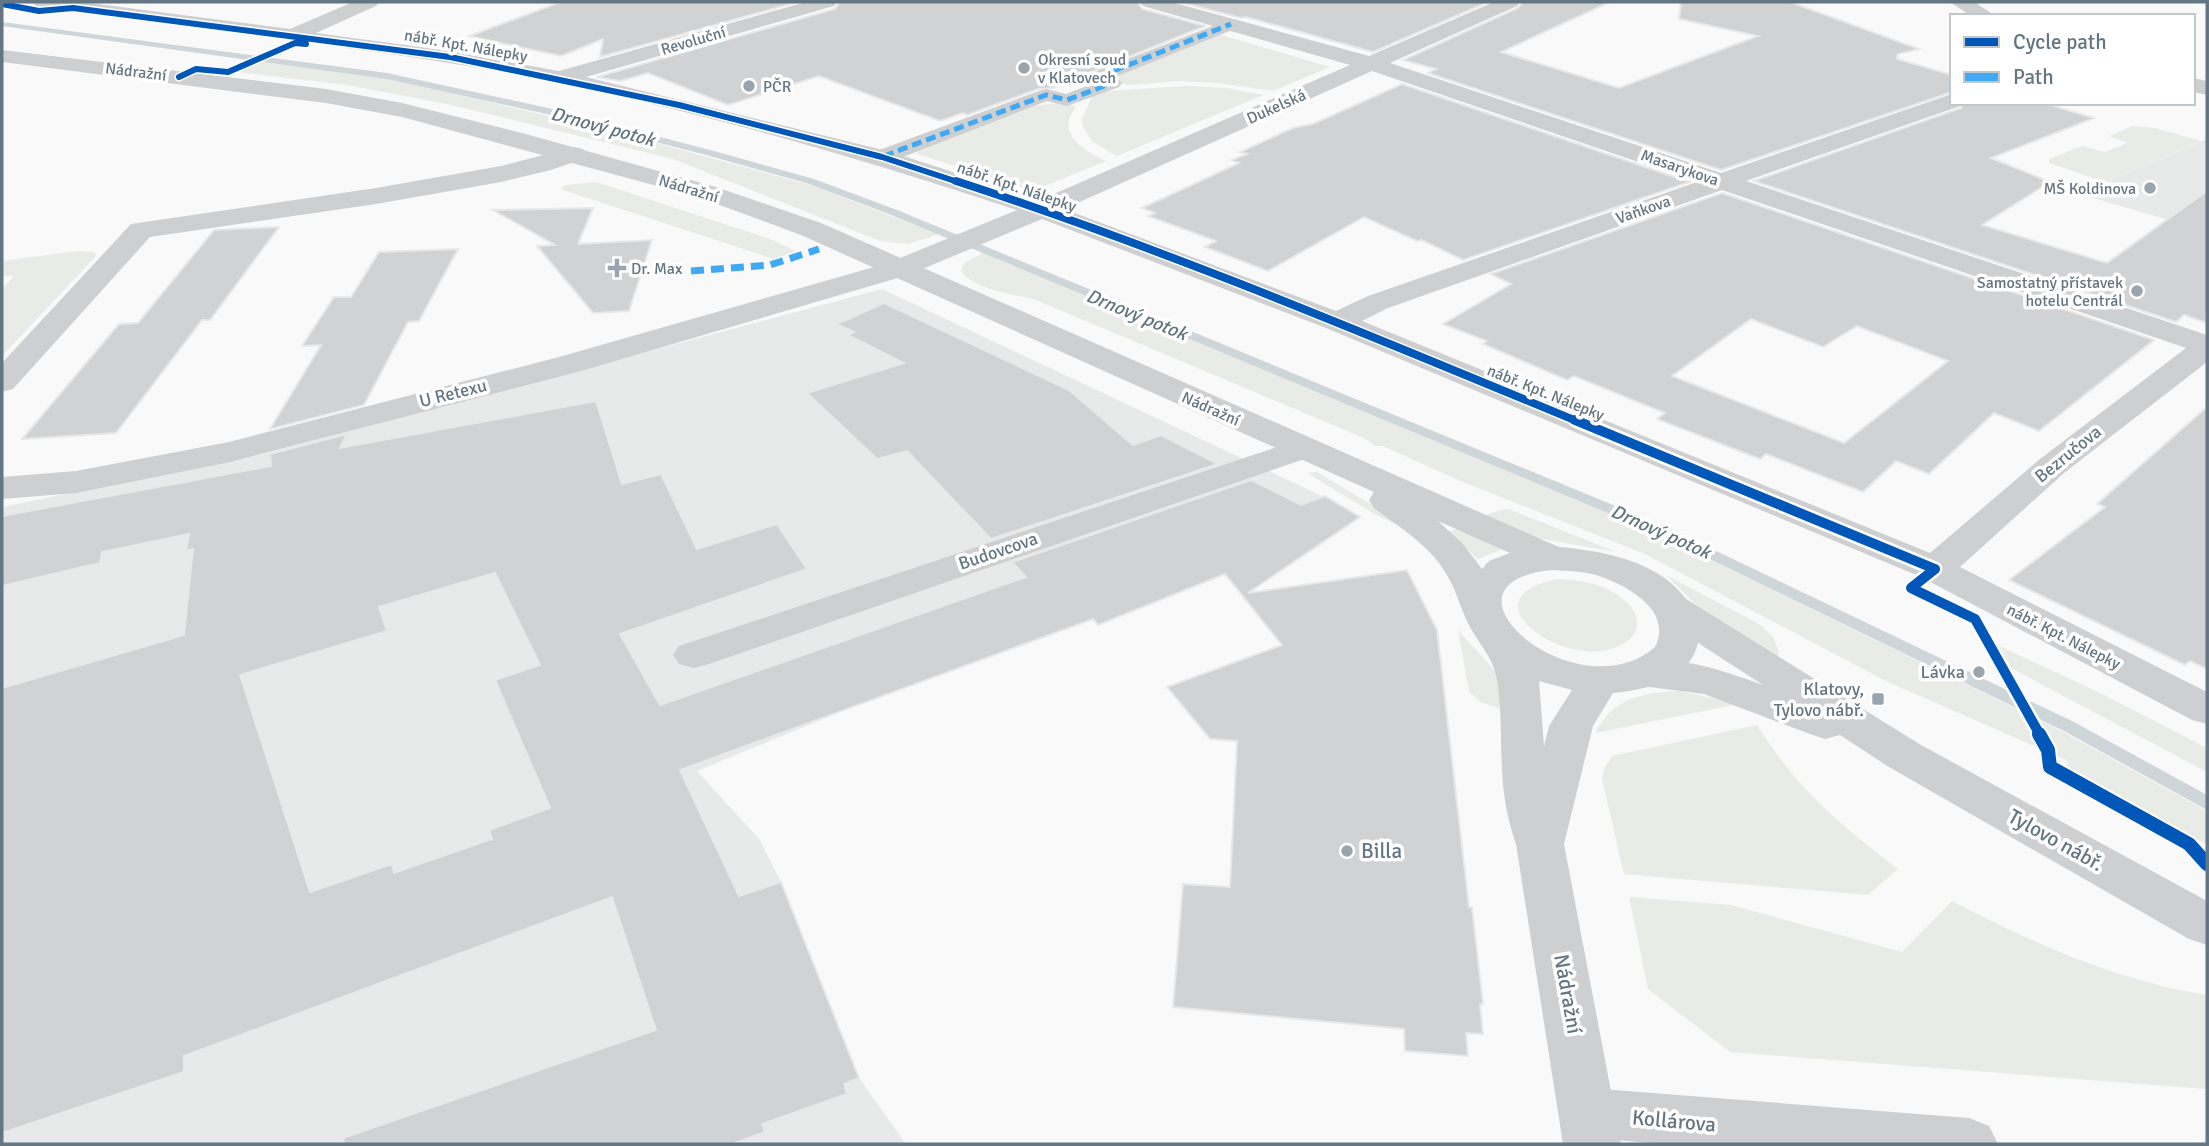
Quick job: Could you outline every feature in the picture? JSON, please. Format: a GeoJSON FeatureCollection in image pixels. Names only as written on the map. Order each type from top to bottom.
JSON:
{"type":"FeatureCollection","features":[{"type":"Feature","properties":{"kind":"street","name":"nábř. Kpt. Nálepky"},"geometry":{"type":"LineString","coordinates":[[40,2],[450,57],[559,78],[679,105],[882,158],[1041,209],[1336,322],[1936,569],[2207,710]]}},
{"type":"Feature","properties":{"kind":"street"},"geometry":{"type":"LineString","coordinates":[[292,36],[369,2]]}},
{"type":"Feature","properties":{"kind":"street","name":"Revoluční"},"geometry":{"type":"LineString","coordinates":[[559,78],[827,2]]}},
{"type":"Feature","properties":{"kind":"street","name":"Masarykova"},"geometry":{"type":"LineString","coordinates":[[1150,2],[1371,64],[2207,346]]}},
{"type":"Feature","properties":{"kind":"street","name":"Dukelská"},"geometry":{"type":"LineString","coordinates":[[1005,225],[1510,2]]}},
{"type":"Feature","properties":{"kind":"street"},"geometry":{"type":"LineString","coordinates":[[1960,2],[1982,14]]}},
{"type":"Feature","properties":{"kind":"street"},"geometry":{"type":"LineString","coordinates":[[882,158],[1046,95],[1067,100],[1101,88],[1112,83],[1101,76],[1231,24]]}},
{"type":"Feature","properties":{"kind":"street","name":"Nádražní"},"geometry":{"type":"LineString","coordinates":[[2,55],[338,98],[453,121],[707,192],[811,229],[1552,558]]}},
{"type":"Feature","properties":{"kind":"street","name":"Vaňkova"},"geometry":{"type":"LineString","coordinates":[[1336,322],[1378,302],[1950,102]]}},
{"type":"Feature","properties":{"kind":"street"},"geometry":{"type":"LineString","coordinates":[[2,382],[141,230],[501,174],[542,165],[573,154]]}},
{"type":"Feature","properties":{"kind":"street","name":"U Retexu"},"geometry":{"type":"LineString","coordinates":[[2,488],[76,482],[230,452],[570,364],[898,269],[1005,225]]}},
{"type":"Feature","properties":{"kind":"street","name":"Bezručova"},"geometry":{"type":"LineString","coordinates":[[1936,569],[2052,466],[2207,346]]}},
{"type":"Feature","properties":{"kind":"street","name":"Nádražní"},"geometry":{"type":"LineString","coordinates":[[1320,455],[1432,536],[1455,558],[1469,580],[1481,609],[1489,628],[1507,647],[1544,668],[1577,677],[1621,676],[1665,663],[1678,647],[1681,628],[1672,608],[1648,584],[1622,571],[1582,560],[1552,558],[1516,564],[1496,575],[1484,591],[1481,609]]}},
{"type":"Feature","properties":{"kind":"street","name":"Budovcova"},"geometry":{"type":"LineString","coordinates":[[694,655],[1320,455]]}},
{"type":"Feature","properties":{"kind":"street","name":"Tylovo nábř."},"geometry":{"type":"LineString","coordinates":[[1672,608],[1905,756],[2207,925]]}},
{"type":"Feature","properties":{"kind":"street","name":"Nádražní"},"geometry":{"type":"LineString","coordinates":[[1507,647],[1519,685],[1523,780],[1529,815],[1540,844],[1590,1129]]}},
{"type":"Feature","properties":{"kind":"street","name":"Nádražní"},"geometry":{"type":"LineString","coordinates":[[1540,844],[1571,726],[1621,676]]}},
{"type":"Feature","properties":{"kind":"street","name":"Tylovo nábř."},"geometry":{"type":"LineString","coordinates":[[1621,676],[1691,677],[1716,683],[1905,756]]}},
{"type":"Feature","properties":{"kind":"street","name":"Kollárova"},"geometry":{"type":"LineString","coordinates":[[1590,1129],[1969,1144]]}},
{"type":"Feature","properties":{"kind":"shaded area"},"geometry":{"type":"Polygon","coordinates":[[[1218,34],[1330,67],[1273,91],[1180,81],[1132,85],[1122,84],[1116,79],[1116,76],[1218,34]]]}},
{"type":"Feature","properties":{"kind":"shaded area"},"geometry":{"type":"Polygon","coordinates":[[[261,62],[387,78],[608,130],[810,185],[939,234],[908,244],[880,241],[673,159],[447,104],[347,85],[238,72],[261,62]]]}},
{"type":"Feature","properties":{"kind":"shaded area"},"geometry":{"type":"Polygon","coordinates":[[[1187,86],[1226,88],[1263,95],[1117,156],[1093,142],[1083,127],[1082,120],[1092,96],[1107,91],[1187,86]]]}},
{"type":"Feature","properties":{"kind":"shaded area"},"geometry":{"type":"Polygon","coordinates":[[[1066,102],[1076,107],[1070,116],[1069,125],[1074,140],[1106,161],[1032,191],[918,154],[915,150],[1034,106],[1066,102]]]}},
{"type":"Feature","properties":{"kind":"shaded area"},"geometry":{"type":"Polygon","coordinates":[[[2133,126],[2155,128],[2201,141],[2105,182],[2049,163],[2049,159],[2082,146],[2104,152],[2128,143],[2109,136],[2133,126]]]}},
{"type":"Feature","properties":{"kind":"shaded area","name":"MŠ Koldinova"},"geometry":{"type":"Polygon","coordinates":[[[2207,139],[2207,231],[2079,194],[2105,182],[2207,139]]]}},
{"type":"Feature","properties":{"kind":"shaded area"},"geometry":{"type":"Polygon","coordinates":[[[596,182],[770,239],[796,251],[774,259],[560,189],[566,185],[596,182]]]}},
{"type":"Feature","properties":{"kind":"shaded area"},"geometry":{"type":"Polygon","coordinates":[[[78,251],[94,252],[96,256],[2,356],[2,289],[14,276],[2,276],[2,261],[78,251]]]}},
{"type":"Feature","properties":{"kind":"shaded area"},"geometry":{"type":"Polygon","coordinates":[[[983,253],[1608,510],[2052,726],[2207,811],[2207,845],[2069,771],[2066,760],[1886,681],[1645,554],[1458,480],[1383,446],[1376,446],[1364,438],[1036,300],[996,291],[976,283],[961,271],[964,263],[983,253]]]}},
{"type":"Feature","properties":{"kind":"shaded area"},"geometry":{"type":"Polygon","coordinates":[[[882,289],[1341,505],[697,771],[759,839],[781,882],[859,1078],[906,1144],[2,1144],[2,507],[259,455],[882,289]]]}},
{"type":"Feature","properties":{"kind":"shaded area"},"geometry":{"type":"Polygon","coordinates":[[[1317,472],[1392,517],[1406,529],[1376,515],[1307,473],[1317,472]]]}},
{"type":"Feature","properties":{"kind":"shaded area"},"geometry":{"type":"Polygon","coordinates":[[[1504,509],[1616,552],[1537,538],[1483,516],[1504,509]]]}},
{"type":"Feature","properties":{"kind":"shaded area"},"geometry":{"type":"Polygon","coordinates":[[[1462,526],[1502,549],[1478,559],[1447,533],[1462,526]]]}},
{"type":"Feature","properties":{"kind":"shaded area"},"geometry":{"type":"Polygon","coordinates":[[[1666,575],[1759,624],[1773,637],[1779,652],[1775,662],[1708,617],[1666,575]]]}},
{"type":"Feature","properties":{"kind":"shaded area"},"geometry":{"type":"Polygon","coordinates":[[[1558,579],[1594,584],[1626,601],[1637,619],[1632,636],[1615,648],[1601,651],[1559,645],[1540,635],[1526,624],[1519,611],[1520,598],[1532,587],[1558,579]]]}},
{"type":"Feature","properties":{"kind":"shaded area"},"geometry":{"type":"Polygon","coordinates":[[[1458,630],[1496,672],[1504,710],[1480,702],[1469,691],[1458,630]]]}},
{"type":"Feature","properties":{"kind":"shaded area"},"geometry":{"type":"Polygon","coordinates":[[[1997,645],[2100,693],[2207,748],[2207,772],[2009,667],[1997,645]]]}},
{"type":"Feature","properties":{"kind":"shaded area"},"geometry":{"type":"Polygon","coordinates":[[[1680,691],[1739,704],[1595,733],[1611,712],[1630,699],[1653,693],[1680,691]]]}},
{"type":"Feature","properties":{"kind":"shaded area"},"geometry":{"type":"Polygon","coordinates":[[[1757,725],[1803,787],[1856,836],[1898,869],[1868,895],[1624,874],[1602,779],[1612,756],[1757,725]]]}},
{"type":"Feature","properties":{"kind":"shaded area"},"geometry":{"type":"Polygon","coordinates":[[[1629,897],[1731,905],[1902,952],[1952,901],[2076,959],[2141,980],[2207,995],[2207,1089],[1730,1052],[1648,989],[1629,897]]]}},
{"type":"Feature","properties":{"kind":"building"},"geometry":{"type":"Polygon","coordinates":[[[561,2],[797,2],[600,57],[603,39],[561,56],[469,36],[561,2]]]}},
{"type":"Feature","properties":{"kind":"building"},"geometry":{"type":"Polygon","coordinates":[[[840,2],[1137,2],[1142,9],[1205,26],[1052,88],[1038,89],[967,115],[963,113],[940,121],[819,76],[728,105],[648,73],[620,81],[597,77],[835,9],[840,2]]]}},
{"type":"Feature","properties":{"kind":"building"},"geometry":{"type":"Polygon","coordinates":[[[1180,2],[1488,2],[1373,52],[1180,2]]]}},
{"type":"Feature","properties":{"kind":"building"},"geometry":{"type":"Polygon","coordinates":[[[1523,2],[1610,2],[1501,52],[1619,88],[1758,36],[1679,19],[1681,2],[1790,2],[1919,49],[1898,54],[1897,59],[1950,74],[1950,93],[1721,170],[1428,73],[1436,69],[1403,60],[1518,8],[1523,2]]]}},
{"type":"Feature","properties":{"kind":"building"},"geometry":{"type":"Polygon","coordinates":[[[1402,84],[1689,182],[1463,260],[1364,217],[1268,271],[1205,247],[1216,241],[1148,216],[1155,213],[1142,208],[1239,163],[1232,160],[1247,154],[1240,152],[1293,128],[1313,124],[1402,84]]]}},
{"type":"Feature","properties":{"kind":"building"},"geometry":{"type":"Polygon","coordinates":[[[1963,105],[2051,105],[2094,118],[1991,158],[2050,182],[1982,225],[2107,263],[2207,191],[2207,323],[2184,315],[2176,322],[1754,181],[1961,108],[1963,105]]]}},
{"type":"Feature","properties":{"kind":"building"},"geometry":{"type":"Polygon","coordinates":[[[1722,193],[2154,340],[2039,431],[1994,413],[1929,474],[1896,461],[1863,492],[1766,454],[1760,459],[1657,419],[1665,413],[1574,376],[1567,380],[1483,344],[1487,341],[1443,324],[1511,284],[1491,274],[1722,193]],[[1751,319],[1672,376],[1844,443],[1948,361],[1857,326],[1823,347],[1751,319]]]}},
{"type":"Feature","properties":{"kind":"building"},"geometry":{"type":"Polygon","coordinates":[[[593,208],[578,244],[652,240],[629,311],[593,313],[537,246],[555,245],[493,210],[593,208]]]}},
{"type":"Feature","properties":{"kind":"building"},"geometry":{"type":"Polygon","coordinates":[[[279,227],[210,320],[202,320],[116,433],[22,439],[119,324],[138,323],[214,230],[279,227]]]}},
{"type":"Feature","properties":{"kind":"building"},"geometry":{"type":"Polygon","coordinates":[[[458,249],[419,321],[408,322],[364,405],[270,429],[321,345],[302,346],[334,297],[351,297],[379,252],[458,249]]]}},
{"type":"Feature","properties":{"kind":"building"},"geometry":{"type":"Polygon","coordinates":[[[884,303],[1069,390],[1133,445],[1161,435],[1218,464],[991,539],[907,451],[877,459],[807,393],[904,363],[848,335],[854,332],[837,324],[884,303]]]}},
{"type":"Feature","properties":{"kind":"building"},"geometry":{"type":"Polygon","coordinates":[[[596,401],[622,484],[661,474],[697,549],[777,524],[807,569],[620,634],[660,705],[1026,577],[1012,562],[1251,480],[1301,505],[1325,496],[1360,517],[1248,593],[1407,570],[1437,630],[1469,907],[1472,907],[1483,1004],[1480,1004],[1483,1034],[1466,1033],[1468,1056],[1405,1051],[1404,1029],[1173,1007],[1183,884],[1230,887],[1237,741],[1210,739],[1167,687],[1282,645],[1225,574],[1098,625],[1093,619],[680,770],[739,896],[781,882],[859,1078],[844,1084],[847,1094],[762,1124],[765,1132],[732,1144],[344,1144],[343,1138],[656,1030],[612,897],[184,1056],[184,1072],[2,1133],[2,688],[184,635],[193,549],[186,551],[189,534],[102,552],[100,563],[2,586],[2,516],[271,466],[270,454],[347,434],[340,448],[596,401]],[[495,573],[379,607],[387,631],[240,675],[310,892],[392,864],[394,873],[492,839],[489,830],[550,808],[495,680],[540,665],[495,573]]]}},
{"type":"Feature","properties":{"kind":"building"},"geometry":{"type":"Polygon","coordinates":[[[2207,407],[2207,669],[2190,661],[2185,665],[2009,580],[2105,507],[2097,504],[2207,407]]]}},
{"type":"Feature","properties":{"kind":"waterway","name":"Drnový potok"},"geometry":{"type":"LineString","coordinates":[[2,24],[387,76],[548,111],[810,181],[893,212],[1659,529],[2068,726],[2207,803]]}},
{"type":"Feature","properties":{"kind":"marked path"},"geometry":{"type":"LineString","coordinates":[[884,156],[1046,95],[1067,100],[1112,83],[1101,76],[1231,24]]}},
{"type":"Feature","properties":{"kind":"marked path"},"geometry":{"type":"LineString","coordinates":[[691,271],[770,265],[819,249]]}},
{"type":"Feature","properties":{"kind":"cycle path"},"geometry":{"type":"LineString","coordinates":[[2,4],[39,11],[73,8],[450,57],[679,105],[882,157],[1041,209],[1337,322],[1935,569]]}},
{"type":"Feature","properties":{"kind":"cycle path"},"geometry":{"type":"LineString","coordinates":[[179,77],[196,69],[228,72],[295,43],[306,44]]}},
{"type":"Feature","properties":{"kind":"cycle path"},"geometry":{"type":"LineString","coordinates":[[1935,569],[1911,588],[1975,619],[2048,750],[2050,767],[2189,844],[2207,864]]}},
{"type":"Feature","properties":{"kind":"place","name":"Okresní soud v Klatovech"},"geometry":{"type":"Point","coordinates":[1024,68]}},
{"type":"Feature","properties":{"kind":"place","name":"PČR"},"geometry":{"type":"Point","coordinates":[749,86]}},
{"type":"Feature","properties":{"kind":"place","name":"MŠ Koldinova"},"geometry":{"type":"Point","coordinates":[2150,188]}},
{"type":"Feature","properties":{"kind":"place","name":"Dr. Max"},"geometry":{"type":"Point","coordinates":[617,268]}},
{"type":"Feature","properties":{"kind":"place","name":"Samostatný přístavek hotelu Centrál"},"geometry":{"type":"Point","coordinates":[2137,291]}},
{"type":"Feature","properties":{"kind":"place","name":"Lávka"},"geometry":{"type":"Point","coordinates":[1979,672]}},
{"type":"Feature","properties":{"kind":"place","name":"Klatovy, Tylovo nábř."},"geometry":{"type":"Point","coordinates":[1878,699]}},
{"type":"Feature","properties":{"kind":"place","name":"Billa"},"geometry":{"type":"Point","coordinates":[1347,851]}}]}
